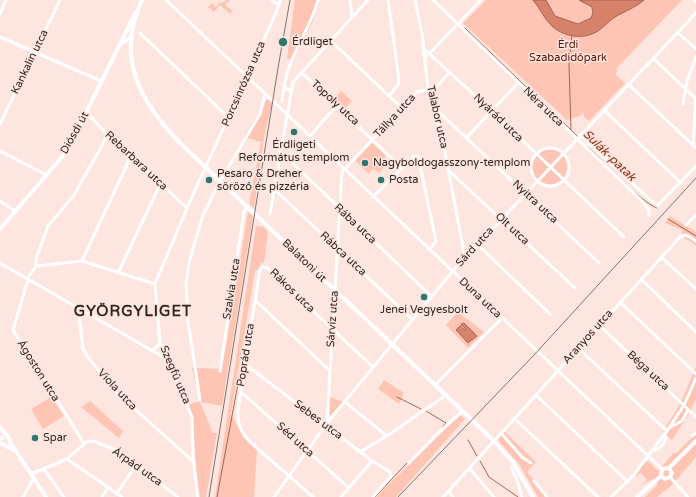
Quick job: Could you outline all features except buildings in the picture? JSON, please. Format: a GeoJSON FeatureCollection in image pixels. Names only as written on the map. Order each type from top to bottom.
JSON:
{"type":"FeatureCollection","features":[{"type":"Feature","properties":{"kind":"main road","name":"Balatoni út"},"geometry":{"type":"LineString","coordinates":[[142,0],[139,7],[131,45],[135,76],[146,103],[168,131],[494,441],[513,462],[533,497]]}},
{"type":"Feature","properties":{"kind":"main road","name":"Diósdi út"},"geometry":{"type":"LineString","coordinates":[[0,229],[67,151],[139,7]]}},
{"type":"Feature","properties":{"kind":"main road"},"geometry":{"type":"LineString","coordinates":[[124,35],[129,34],[132,37]]}},
{"type":"Feature","properties":{"kind":"main road","name":"Diósdi út"},"geometry":{"type":"LineString","coordinates":[[119,46],[132,37]]}},
{"type":"Feature","properties":{"kind":"main road"},"geometry":{"type":"LineString","coordinates":[[127,40],[131,45]]}},
{"type":"Feature","properties":{"kind":"main road"},"geometry":{"type":"LineString","coordinates":[[0,427],[4,440],[16,452],[46,497]]}},
{"type":"Feature","properties":{"kind":"main road"},"geometry":{"type":"LineString","coordinates":[[638,497],[661,476],[662,469],[669,468],[696,441]]}},
{"type":"Feature","properties":{"kind":"main road"},"geometry":{"type":"LineString","coordinates":[[661,476],[665,479],[670,477],[672,472],[669,468]]}},
{"type":"Feature","properties":{"kind":"street"},"geometry":{"type":"LineString","coordinates":[[0,14],[6,0]]}},
{"type":"Feature","properties":{"kind":"street","name":"Kankalin utca"},"geometry":{"type":"LineString","coordinates":[[0,124],[60,0]]}},
{"type":"Feature","properties":{"kind":"street","name":"Duna utca"},"geometry":{"type":"LineString","coordinates":[[166,0],[662,469]]}},
{"type":"Feature","properties":{"kind":"street"},"geometry":{"type":"LineString","coordinates":[[271,0],[279,5]]}},
{"type":"Feature","properties":{"kind":"street","name":"Porcsinrózsa utca"},"geometry":{"type":"LineString","coordinates":[[206,168],[280,0]]}},
{"type":"Feature","properties":{"kind":"street"},"geometry":{"type":"LineString","coordinates":[[282,101],[288,68],[312,21],[318,0]]}},
{"type":"Feature","properties":{"kind":"street"},"geometry":{"type":"LineString","coordinates":[[350,0],[352,18]]}},
{"type":"Feature","properties":{"kind":"street"},"geometry":{"type":"LineString","coordinates":[[270,214],[290,90],[293,82],[368,0]]}},
{"type":"Feature","properties":{"kind":"street"},"geometry":{"type":"LineString","coordinates":[[388,0],[399,79],[398,85],[389,96]]}},
{"type":"Feature","properties":{"kind":"street","name":"Talabor utca"},"geometry":{"type":"LineString","coordinates":[[415,0],[424,49],[428,88],[435,111],[448,170],[465,258]]}},
{"type":"Feature","properties":{"kind":"street","name":"Néra utca"},"geometry":{"type":"LineString","coordinates":[[433,0],[515,77],[518,83],[645,204],[650,210],[649,215]]}},
{"type":"Feature","properties":{"kind":"street"},"geometry":{"type":"LineString","coordinates":[[425,58],[431,54],[481,0]]}},
{"type":"Feature","properties":{"kind":"street","name":"Sárd utca"},"geometry":{"type":"LineString","coordinates":[[274,497],[306,450],[326,424],[431,296],[477,244],[696,13]]}},
{"type":"Feature","properties":{"kind":"street"},"geometry":{"type":"LineString","coordinates":[[678,32],[696,49]]}},
{"type":"Feature","properties":{"kind":"street"},"geometry":{"type":"LineString","coordinates":[[140,33],[229,118]]}},
{"type":"Feature","properties":{"kind":"street"},"geometry":{"type":"LineString","coordinates":[[0,37],[101,81]]}},
{"type":"Feature","properties":{"kind":"street"},"geometry":{"type":"LineString","coordinates":[[331,41],[402,108]]}},
{"type":"Feature","properties":{"kind":"street","name":"Nyárád utca"},"geometry":{"type":"LineString","coordinates":[[424,49],[624,237]]}},
{"type":"Feature","properties":{"kind":"street"},"geometry":{"type":"LineString","coordinates":[[683,104],[685,88],[696,57]]}},
{"type":"Feature","properties":{"kind":"street"},"geometry":{"type":"LineString","coordinates":[[653,58],[696,99],[693,146]]}},
{"type":"Feature","properties":{"kind":"street","name":"Topoly utca"},"geometry":{"type":"LineString","coordinates":[[301,72],[338,105],[402,168]]}},
{"type":"Feature","properties":{"kind":"street","name":"Tállya utca"},"geometry":{"type":"LineString","coordinates":[[345,169],[417,92],[436,87],[450,72]]}},
{"type":"Feature","properties":{"kind":"street"},"geometry":{"type":"LineString","coordinates":[[467,137],[518,83]]}},
{"type":"Feature","properties":{"kind":"street"},"geometry":{"type":"LineString","coordinates":[[628,84],[696,148]]}},
{"type":"Feature","properties":{"kind":"street"},"geometry":{"type":"LineString","coordinates":[[284,88],[290,90]]}},
{"type":"Feature","properties":{"kind":"street"},"geometry":{"type":"LineString","coordinates":[[200,400],[188,321],[187,274],[200,225],[220,181],[259,117],[264,104],[265,94]]}},
{"type":"Feature","properties":{"kind":"street"},"geometry":{"type":"LineString","coordinates":[[310,136],[338,105]]}},
{"type":"Feature","properties":{"kind":"street"},"geometry":{"type":"LineString","coordinates":[[604,110],[681,183]]}},
{"type":"Feature","properties":{"kind":"street","name":"Nyitra utca"},"geometry":{"type":"LineString","coordinates":[[435,111],[440,113],[467,137],[599,263]]}},
{"type":"Feature","properties":{"kind":"street","name":"Rebarbara utca"},"geometry":{"type":"LineString","coordinates":[[86,112],[108,135],[187,208]]}},
{"type":"Feature","properties":{"kind":"street","name":"Ágoston utca"},"geometry":{"type":"LineString","coordinates":[[83,446],[79,436],[14,333],[14,324],[28,280],[36,266],[36,259],[48,226],[74,195],[108,135]]}},
{"type":"Feature","properties":{"kind":"street"},"geometry":{"type":"LineString","coordinates":[[580,136],[657,206],[696,166]]}},
{"type":"Feature","properties":{"kind":"street"},"geometry":{"type":"LineString","coordinates":[[549,149],[563,154],[569,169],[564,181],[556,185],[548,186],[537,181],[531,168],[536,154],[549,149]]}},
{"type":"Feature","properties":{"kind":"street"},"geometry":{"type":"LineString","coordinates":[[0,151],[47,176]]}},
{"type":"Feature","properties":{"kind":"street","name":"Rába utca"},"geometry":{"type":"LineString","coordinates":[[280,151],[431,296]]}},
{"type":"Feature","properties":{"kind":"street"},"geometry":{"type":"LineString","coordinates":[[373,197],[413,156],[417,155],[420,161],[436,241],[429,250]]}},
{"type":"Feature","properties":{"kind":"street"},"geometry":{"type":"LineString","coordinates":[[82,261],[131,156]]}},
{"type":"Feature","properties":{"kind":"street","name":"Szegfű utca"},"geometry":{"type":"LineString","coordinates":[[198,497],[191,412],[165,358],[160,343],[155,284],[187,208],[206,168]]}},
{"type":"Feature","properties":{"kind":"street","name":"Sárvíz utca"},"geometry":{"type":"LineString","coordinates":[[326,424],[342,174],[345,169]]}},
{"type":"Feature","properties":{"kind":"street","name":"Olt utca"},"geometry":{"type":"LineString","coordinates":[[448,170],[575,288]]}},
{"type":"Feature","properties":{"kind":"street"},"geometry":{"type":"LineString","coordinates":[[118,273],[162,185]]}},
{"type":"Feature","properties":{"kind":"street","name":"Rábca utca"},"geometry":{"type":"LineString","coordinates":[[274,189],[412,319]]}},
{"type":"Feature","properties":{"kind":"street"},"geometry":{"type":"LineString","coordinates":[[0,201],[15,211]]}},
{"type":"Feature","properties":{"kind":"street","name":"Szalvia utca"},"geometry":{"type":"LineString","coordinates":[[220,371],[243,220],[248,207]]}},
{"type":"Feature","properties":{"kind":"street"},"geometry":{"type":"LineString","coordinates":[[686,225],[696,215]]}},
{"type":"Feature","properties":{"kind":"street","name":"Aranyos utca"},"geometry":{"type":"LineString","coordinates":[[443,497],[680,237],[684,234],[696,240]]}},
{"type":"Feature","properties":{"kind":"street"},"geometry":{"type":"LineString","coordinates":[[477,244],[550,314]]}},
{"type":"Feature","properties":{"kind":"street"},"geometry":{"type":"LineString","coordinates":[[661,257],[696,289]]}},
{"type":"Feature","properties":{"kind":"street"},"geometry":{"type":"LineString","coordinates":[[36,266],[82,261],[155,284]]}},
{"type":"Feature","properties":{"kind":"street"},"geometry":{"type":"LineString","coordinates":[[0,263],[165,358]]}},
{"type":"Feature","properties":{"kind":"street","name":"Poprád utca"},"geometry":{"type":"LineString","coordinates":[[263,267],[259,271],[238,422],[243,434],[249,441],[313,497]]}},
{"type":"Feature","properties":{"kind":"street","name":"Rákos utca"},"geometry":{"type":"LineString","coordinates":[[263,267],[267,268],[372,367]]}},
{"type":"Feature","properties":{"kind":"street"},"geometry":{"type":"LineString","coordinates":[[641,279],[696,332]]}},
{"type":"Feature","properties":{"kind":"street"},"geometry":{"type":"LineString","coordinates":[[255,300],[330,371]]}},
{"type":"Feature","properties":{"kind":"street"},"geometry":{"type":"LineString","coordinates":[[620,302],[696,374]]}},
{"type":"Feature","properties":{"kind":"street","name":"Viola utca"},"geometry":{"type":"LineString","coordinates":[[81,310],[79,318],[83,346],[87,356],[118,394],[194,462]]}},
{"type":"Feature","properties":{"kind":"street"},"geometry":{"type":"LineString","coordinates":[[436,385],[502,318]]}},
{"type":"Feature","properties":{"kind":"street","name":"Béga utca"},"geometry":{"type":"LineString","coordinates":[[599,325],[696,417]]}},
{"type":"Feature","properties":{"kind":"street"},"geometry":{"type":"LineString","coordinates":[[153,350],[160,343]]}},
{"type":"Feature","properties":{"kind":"street"},"geometry":{"type":"LineString","coordinates":[[578,348],[666,433]]}},
{"type":"Feature","properties":{"kind":"street","name":"Sebes utca"},"geometry":{"type":"LineString","coordinates":[[245,364],[392,475],[373,497]]}},
{"type":"Feature","properties":{"kind":"street"},"geometry":{"type":"LineString","coordinates":[[611,497],[628,482],[666,433],[684,405],[696,378]]}},
{"type":"Feature","properties":{"kind":"street","name":"Séd utca"},"geometry":{"type":"LineString","coordinates":[[241,392],[349,488]]}},
{"type":"Feature","properties":{"kind":"street"},"geometry":{"type":"LineString","coordinates":[[360,452],[387,436],[446,395]]}},
{"type":"Feature","properties":{"kind":"street"},"geometry":{"type":"LineString","coordinates":[[536,395],[628,482]]}},
{"type":"Feature","properties":{"kind":"street"},"geometry":{"type":"LineString","coordinates":[[344,402],[387,436]]}},
{"type":"Feature","properties":{"kind":"street"},"geometry":{"type":"LineString","coordinates":[[669,428],[682,421],[688,410]]}},
{"type":"Feature","properties":{"kind":"street"},"geometry":{"type":"LineString","coordinates":[[410,463],[441,430],[463,411]]}},
{"type":"Feature","properties":{"kind":"street"},"geometry":{"type":"LineString","coordinates":[[514,418],[598,497]]}},
{"type":"Feature","properties":{"kind":"street"},"geometry":{"type":"LineString","coordinates":[[692,436],[696,432]]}},
{"type":"Feature","properties":{"kind":"street"},"geometry":{"type":"LineString","coordinates":[[501,433],[522,457],[531,463]]}},
{"type":"Feature","properties":{"kind":"street"},"geometry":{"type":"LineString","coordinates":[[79,436],[93,441]]}},
{"type":"Feature","properties":{"kind":"street"},"geometry":{"type":"LineString","coordinates":[[31,474],[67,459],[89,441],[93,441]]}},
{"type":"Feature","properties":{"kind":"street","name":"Árpád utca"},"geometry":{"type":"LineString","coordinates":[[93,441],[116,450],[178,497]]}},
{"type":"Feature","properties":{"kind":"street"},"geometry":{"type":"LineString","coordinates":[[185,454],[193,449]]}},
{"type":"Feature","properties":{"kind":"street"},"geometry":{"type":"LineString","coordinates":[[67,459],[122,497]]}},
{"type":"Feature","properties":{"kind":"street"},"geometry":{"type":"LineString","coordinates":[[342,497],[372,461]]}},
{"type":"Feature","properties":{"kind":"street"},"geometry":{"type":"LineString","coordinates":[[117,493],[136,464]]}},
{"type":"Feature","properties":{"kind":"street"},"geometry":{"type":"LineString","coordinates":[[510,467],[517,480],[522,497]]}},
{"type":"Feature","properties":{"kind":"street"},"geometry":{"type":"LineString","coordinates":[[44,468],[64,497]]}},
{"type":"Feature","properties":{"kind":"street"},"geometry":{"type":"LineString","coordinates":[[469,468],[494,497]]}},
{"type":"Feature","properties":{"kind":"street"},"geometry":{"type":"LineString","coordinates":[[670,477],[688,497]]}},
{"type":"Feature","properties":{"kind":"street"},"geometry":{"type":"LineString","coordinates":[[23,497],[34,478]]}},
{"type":"Feature","properties":{"kind":"street"},"geometry":{"type":"LineString","coordinates":[[534,481],[547,497]]}},
{"type":"Feature","properties":{"kind":"street"},"geometry":{"type":"LineString","coordinates":[[102,497],[108,488]]}},
{"type":"Feature","properties":{"kind":"street"},"geometry":{"type":"LineString","coordinates":[[449,491],[453,497]]}},
{"type":"Feature","properties":{"kind":"green space"},"geometry":{"type":"Polygon","coordinates":[[[226,0],[230,0],[225,5],[233,11],[230,14],[220,5],[214,12],[208,7],[212,3],[216,7],[220,2],[222,3],[226,0]]]}},
{"type":"Feature","properties":{"kind":"green space"},"geometry":{"type":"Polygon","coordinates":[[[295,0],[319,0],[313,21],[293,61],[287,58],[295,0]]]}},
{"type":"Feature","properties":{"kind":"green space","name":"Érdi Szabadidőpark"},"geometry":{"type":"Polygon","coordinates":[[[486,0],[682,0],[616,69],[618,71],[615,74],[625,83],[589,121],[584,117],[583,112],[580,116],[567,120],[463,23],[486,0]]]}},
{"type":"Feature","properties":{"kind":"green space"},"geometry":{"type":"Polygon","coordinates":[[[341,91],[352,101],[345,108],[335,98],[341,91]]]}},
{"type":"Feature","properties":{"kind":"green space"},"geometry":{"type":"Polygon","coordinates":[[[266,100],[269,100],[272,104],[265,132],[254,208],[249,204],[261,142],[244,137],[259,113],[261,114],[266,100]]]}},
{"type":"Feature","properties":{"kind":"green space"},"geometry":{"type":"Polygon","coordinates":[[[372,143],[386,156],[383,159],[387,162],[380,173],[373,169],[369,174],[355,161],[372,143]]]}},
{"type":"Feature","properties":{"kind":"green space"},"geometry":{"type":"Polygon","coordinates":[[[550,148],[563,154],[569,167],[563,180],[550,186],[537,180],[531,167],[537,154],[550,148]]]}},
{"type":"Feature","properties":{"kind":"green space"},"geometry":{"type":"Polygon","coordinates":[[[248,212],[253,216],[222,406],[200,402],[213,433],[217,433],[206,497],[198,497],[193,418],[189,405],[200,401],[192,368],[222,369],[248,212]]]}},
{"type":"Feature","properties":{"kind":"green space"},"geometry":{"type":"Polygon","coordinates":[[[670,216],[696,232],[696,245],[683,237],[682,230],[665,223],[670,216]]]}},
{"type":"Feature","properties":{"kind":"green space"},"geometry":{"type":"Polygon","coordinates":[[[262,225],[268,232],[264,263],[261,262],[259,270],[255,270],[231,414],[241,433],[257,449],[254,497],[215,497],[256,226],[262,227],[262,225]]]}},
{"type":"Feature","properties":{"kind":"green space"},"geometry":{"type":"Polygon","coordinates":[[[458,312],[484,332],[468,348],[446,325],[458,312]],[[464,323],[456,330],[468,343],[477,336],[464,323]]]}},
{"type":"Feature","properties":{"kind":"green space"},"geometry":{"type":"Polygon","coordinates":[[[696,367],[696,399],[672,440],[663,432],[680,404],[696,367]]]}},
{"type":"Feature","properties":{"kind":"green space"},"geometry":{"type":"Polygon","coordinates":[[[384,380],[404,393],[399,404],[378,389],[384,380]]]}},
{"type":"Feature","properties":{"kind":"green space"},"geometry":{"type":"Polygon","coordinates":[[[51,397],[64,416],[43,429],[31,409],[51,397]]]}},
{"type":"Feature","properties":{"kind":"green space"},"geometry":{"type":"Polygon","coordinates":[[[330,397],[343,402],[330,416],[329,414],[330,397]]]}},
{"type":"Feature","properties":{"kind":"green space"},"geometry":{"type":"Polygon","coordinates":[[[90,401],[123,431],[119,438],[81,407],[90,401]]]}},
{"type":"Feature","properties":{"kind":"green space"},"geometry":{"type":"Polygon","coordinates":[[[460,415],[465,419],[396,497],[376,497],[460,415]]]}},
{"type":"Feature","properties":{"kind":"green space"},"geometry":{"type":"Polygon","coordinates":[[[504,431],[536,462],[527,472],[547,497],[538,497],[519,464],[498,440],[504,431]]]}},
{"type":"Feature","properties":{"kind":"green space"},"geometry":{"type":"Polygon","coordinates":[[[696,434],[696,457],[671,486],[657,497],[645,497],[658,484],[653,479],[640,486],[647,480],[641,473],[635,477],[644,463],[648,461],[658,471],[674,452],[675,454],[696,434]]]}},
{"type":"Feature","properties":{"kind":"shaded area"},"geometry":{"type":"Polygon","coordinates":[[[533,0],[546,0],[555,16],[578,24],[591,18],[593,13],[592,7],[579,0],[644,0],[615,17],[593,34],[587,36],[575,36],[563,33],[553,27],[547,21],[533,0]]]}},
{"type":"Feature","properties":{"kind":"shaded area"},"geometry":{"type":"Polygon","coordinates":[[[464,323],[477,336],[468,343],[456,330],[460,326],[465,330],[465,328],[461,325],[464,323]]]}},
{"type":"Feature","properties":{"kind":"waterway"},"geometry":{"type":"LineString","coordinates":[[465,28],[571,130]]}},
{"type":"Feature","properties":{"kind":"waterway","name":"Sulák-patak"},"geometry":{"type":"LineString","coordinates":[[572,36],[569,64],[571,130],[578,137]]}},
{"type":"Feature","properties":{"kind":"waterway","name":"Sulák-patak"},"geometry":{"type":"LineString","coordinates":[[589,148],[641,198],[657,208]]}},
{"type":"Feature","properties":{"kind":"waterway","name":"Sulák-patak"},"geometry":{"type":"LineString","coordinates":[[668,219],[696,236]]}},
{"type":"Feature","properties":{"kind":"waterway"},"geometry":{"type":"LineString","coordinates":[[217,497],[240,373]]}},
{"type":"Feature","properties":{"kind":"waterway"},"geometry":{"type":"LineString","coordinates":[[397,397],[421,409]]}},
{"type":"Feature","properties":{"kind":"waterway"},"geometry":{"type":"LineString","coordinates":[[426,411],[446,423],[442,427]]}},
{"type":"Feature","properties":{"kind":"waterway"},"geometry":{"type":"LineString","coordinates":[[468,440],[477,456]]}},
{"type":"Feature","properties":{"kind":"waterway"},"geometry":{"type":"LineString","coordinates":[[480,461],[489,477],[518,497]]}},
{"type":"Feature","properties":{"kind":"waterway"},"geometry":{"type":"LineString","coordinates":[[375,497],[407,463]]}},
{"type":"Feature","properties":{"kind":"railway"},"geometry":{"type":"LineString","coordinates":[[209,497],[290,0]]}},
{"type":"Feature","properties":{"kind":"railway"},"geometry":{"type":"LineString","coordinates":[[398,497],[534,355],[696,178]]}},
{"type":"Feature","properties":{"kind":"place","name":"Érdliget"},"geometry":{"type":"Point","coordinates":[283,42]}},
{"type":"Feature","properties":{"kind":"place","name":"Érdligeti Református templom"},"geometry":{"type":"Point","coordinates":[294,132]}},
{"type":"Feature","properties":{"kind":"place","name":"Nagyboldogasszony-templom"},"geometry":{"type":"Point","coordinates":[365,163]}},
{"type":"Feature","properties":{"kind":"place","name":"Pesaro & Dreher söröző és pizzéria"},"geometry":{"type":"Point","coordinates":[209,180]}},
{"type":"Feature","properties":{"kind":"place","name":"Posta"},"geometry":{"type":"Point","coordinates":[381,180]}},
{"type":"Feature","properties":{"kind":"place","name":"Jenei Vegyesbolt"},"geometry":{"type":"Point","coordinates":[424,297]}},
{"type":"Feature","properties":{"kind":"place","name":"Spar"},"geometry":{"type":"Point","coordinates":[35,438]}},
{"type":"Feature","properties":{"kind":"district","name":"GYÖRGYLIGET"},"geometry":{"type":"Point","coordinates":[133,312]}}]}
